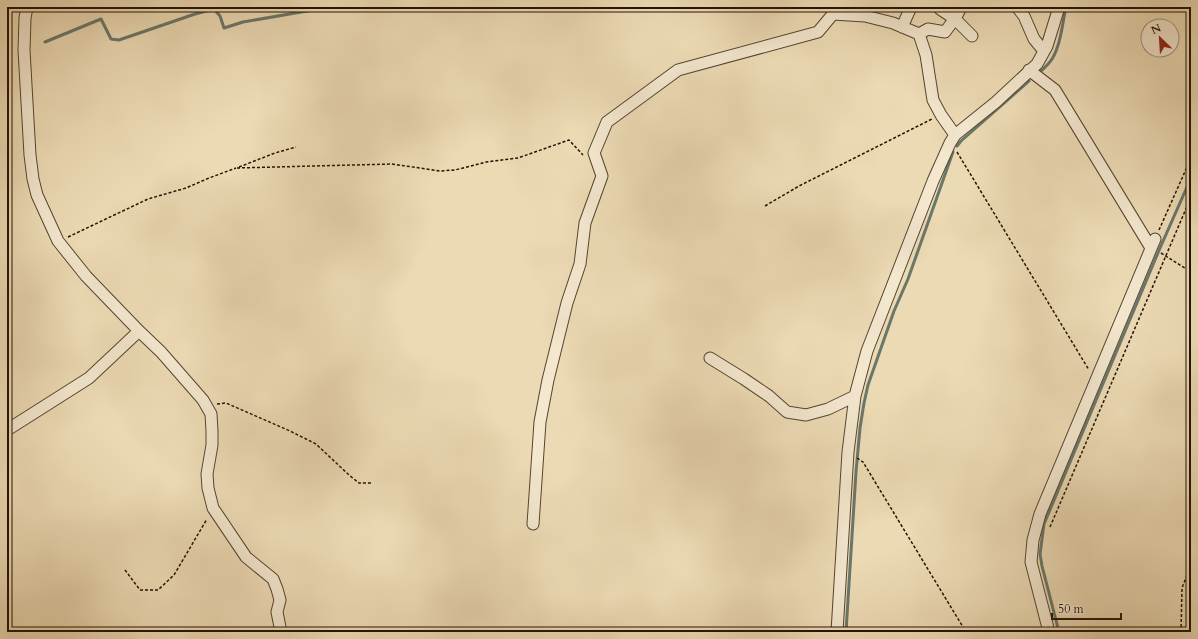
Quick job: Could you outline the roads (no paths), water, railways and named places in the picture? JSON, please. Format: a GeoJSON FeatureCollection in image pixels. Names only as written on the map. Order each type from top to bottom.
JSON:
{"type":"FeatureCollection","features":[{"type":"Feature","properties":{"kind":"street"},"geometry":{"type":"LineString","coordinates":[[27,7],[25,18],[24,50],[30,154],[33,179],[37,195],[58,241],[86,276],[160,352],[206,405],[211,414],[212,426],[212,445],[208,474],[208,488],[213,508],[246,557],[273,579],[280,600],[278,612],[281,632]]}},
{"type":"Feature","properties":{"kind":"street"},"geometry":{"type":"LineString","coordinates":[[902,27],[911,7]]}},
{"type":"Feature","properties":{"kind":"street"},"geometry":{"type":"LineString","coordinates":[[919,34],[928,29],[945,32],[955,19],[961,7]]}},
{"type":"Feature","properties":{"kind":"street"},"geometry":{"type":"LineString","coordinates":[[1017,7],[1024,16],[1034,39],[1044,51]]}},
{"type":"Feature","properties":{"kind":"street"},"geometry":{"type":"LineString","coordinates":[[837,632],[848,452],[855,396],[867,351],[933,181],[953,139],[996,102],[1036,64],[1047,46],[1060,7]]}},
{"type":"Feature","properties":{"kind":"street"},"geometry":{"type":"LineString","coordinates":[[940,9],[955,19],[972,36]]}},
{"type":"Feature","properties":{"kind":"street"},"geometry":{"type":"LineString","coordinates":[[533,524],[540,422],[548,380],[567,303],[580,264],[585,223],[602,176],[594,153],[607,122],[678,70],[818,32],[834,10],[893,23],[919,34],[926,55],[933,100],[953,139]]}},
{"type":"Feature","properties":{"kind":"street"},"geometry":{"type":"LineString","coordinates":[[1029,70],[1055,90],[1153,243],[1040,514],[1033,540],[1032,562],[1049,632]]}},
{"type":"Feature","properties":{"kind":"street"},"geometry":{"type":"LineString","coordinates":[[7,430],[89,378],[139,331]]}},
{"type":"Feature","properties":{"kind":"street"},"geometry":{"type":"LineString","coordinates":[[710,358],[744,379],[787,412],[806,415],[828,409],[855,396]]}},
{"type":"Feature","properties":{"kind":"waterway"},"geometry":{"type":"LineString","coordinates":[[45,42],[101,19],[111,39],[119,40],[214,9],[220,16],[224,28],[243,22],[330,7]]}},
{"type":"Feature","properties":{"kind":"waterway"},"geometry":{"type":"LineString","coordinates":[[1041,71],[1050,62],[1055,54],[1065,12]]}},
{"type":"Feature","properties":{"kind":"waterway"},"geometry":{"type":"LineString","coordinates":[[957,146],[1029,81]]}},
{"type":"Feature","properties":{"kind":"waterway"},"geometry":{"type":"LineString","coordinates":[[846,632],[856,472],[860,428],[868,385],[894,311],[908,279],[953,152]]}},
{"type":"Feature","properties":{"kind":"waterway"},"geometry":{"type":"LineString","coordinates":[[1059,632],[1040,554],[1044,524],[1191,178]]}}]}
